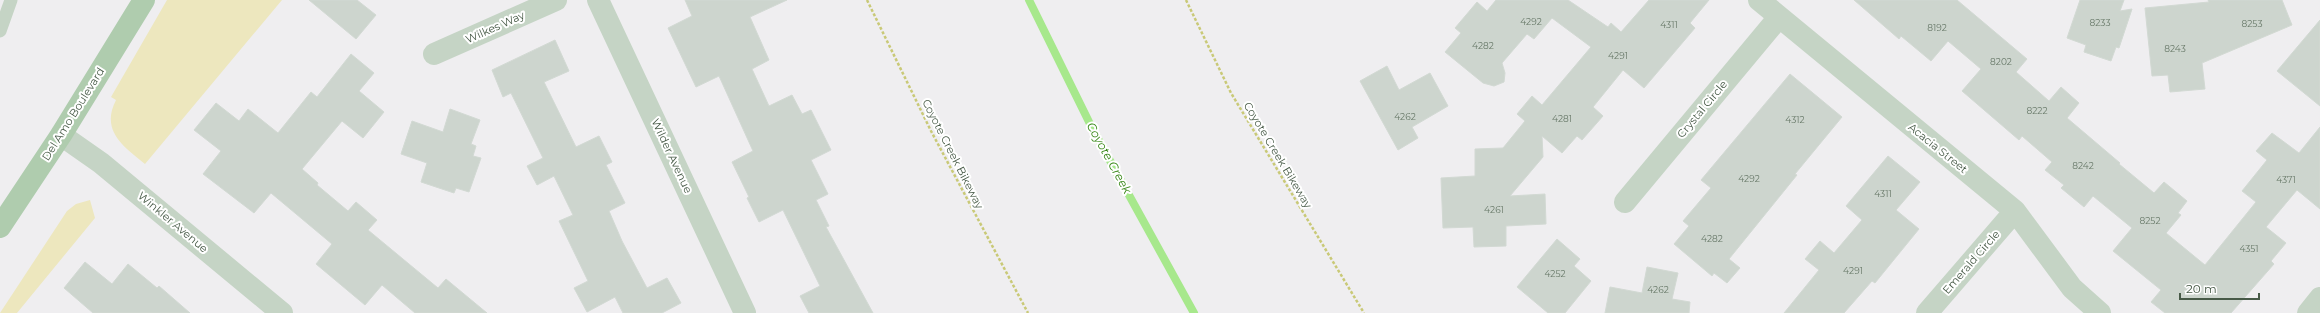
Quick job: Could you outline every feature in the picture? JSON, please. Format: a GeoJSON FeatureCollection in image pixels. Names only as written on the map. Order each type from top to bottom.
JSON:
{"type":"FeatureCollection","features":[{"type":"Feature","properties":{"kind":"main road","name":"Del Amo Boulevard"},"geometry":{"type":"LineString","coordinates":[[2,218],[61,135],[144,0]]}},
{"type":"Feature","properties":{"kind":"street","name":"Wilkes Way"},"geometry":{"type":"LineString","coordinates":[[434,54],[556,0]]}},
{"type":"Feature","properties":{"kind":"street","name":"Wilder Avenue"},"geometry":{"type":"LineString","coordinates":[[598,0],[745,313]]}},
{"type":"Feature","properties":{"kind":"street","name":"Acacia Street"},"geometry":{"type":"LineString","coordinates":[[1759,0],[2015,211],[2072,288],[2100,313]]}},
{"type":"Feature","properties":{"kind":"street","name":"Crystal Circle"},"geometry":{"type":"LineString","coordinates":[[1625,202],[1779,17]]}},
{"type":"Feature","properties":{"kind":"street","name":"Winkler Avenue"},"geometry":{"type":"LineString","coordinates":[[61,135],[101,163],[282,313]]}},
{"type":"Feature","properties":{"kind":"street","name":"Emerald Circle"},"geometry":{"type":"LineString","coordinates":[[1927,313],[2015,211]]}},
{"type":"Feature","properties":{"kind":"street"},"geometry":{"type":"LineString","coordinates":[[2308,313],[2320,298]]}},
{"type":"Feature","properties":{"kind":"lane"},"geometry":{"type":"LineString","coordinates":[[0,31],[11,0]]}},
{"type":"Feature","properties":{"kind":"path","name":"Coyote Creek Bikeway"},"geometry":{"type":"LineString","coordinates":[[867,0],[931,131],[1028,313]]}},
{"type":"Feature","properties":{"kind":"path","name":"Coyote Creek Bikeway"},"geometry":{"type":"LineString","coordinates":[[1186,0],[1231,93],[1364,313]]}},
{"type":"Feature","properties":{"kind":"shaded area"},"geometry":{"type":"Polygon","coordinates":[[[167,0],[282,0],[145,164],[129,151],[117,137],[111,121],[112,111],[116,100],[111,97],[167,0]]]}},
{"type":"Feature","properties":{"kind":"shaded area"},"geometry":{"type":"Polygon","coordinates":[[[90,200],[95,218],[17,313],[0,313],[67,211],[76,204],[90,200]]]}},
{"type":"Feature","properties":{"kind":"building"},"geometry":{"type":"Polygon","coordinates":[[[309,0],[357,0],[376,15],[356,39],[309,0]]]}},
{"type":"Feature","properties":{"kind":"building"},"geometry":{"type":"Polygon","coordinates":[[[685,0],[787,0],[750,17],[769,60],[752,69],[769,106],[792,95],[802,114],[811,110],[831,150],[811,160],[828,194],[816,200],[829,226],[826,227],[873,313],[809,313],[800,296],[820,286],[783,210],[759,222],[747,198],[749,197],[732,162],[753,151],[719,76],[696,87],[668,28],[692,16],[685,0]]]}},
{"type":"Feature","properties":{"kind":"building"},"geometry":{"type":"Polygon","coordinates":[[[1496,0],[1568,0],[1608,27],[1611,23],[1621,32],[1649,0],[1709,0],[1690,23],[1695,28],[1644,88],[1623,70],[1593,107],[1603,116],[1582,140],[1577,136],[1562,153],[1542,136],[1543,157],[1510,196],[1545,194],[1546,224],[1506,226],[1506,246],[1474,247],[1473,227],[1443,228],[1441,178],[1475,176],[1475,149],[1503,148],[1525,121],[1517,114],[1532,96],[1542,105],[1591,47],[1552,18],[1534,39],[1527,34],[1502,63],[1505,73],[1504,82],[1494,86],[1483,83],[1445,52],[1461,33],[1455,28],[1477,2],[1487,11],[1496,0]]]}},
{"type":"Feature","properties":{"kind":"building"},"geometry":{"type":"Polygon","coordinates":[[[1854,0],[1957,0],[2027,59],[2016,72],[2049,101],[2061,87],[2079,103],[2067,118],[2120,163],[2119,164],[2154,193],[2164,182],[2187,201],[2178,213],[2181,215],[2166,233],[2205,265],[2256,202],[2242,191],[2267,160],[2256,151],[2272,133],[2299,153],[2320,127],[2320,209],[2297,190],[2266,227],[2286,243],[2271,261],[2274,264],[2231,313],[2165,313],[2151,302],[2161,290],[2113,251],[2132,228],[2093,196],[2084,207],[2061,188],[2064,185],[2045,170],[2052,162],[2022,136],[2019,140],[1962,91],[1981,69],[1948,41],[1931,61],[1901,36],[1899,39],[1854,0]]]}},
{"type":"Feature","properties":{"kind":"building"},"geometry":{"type":"Polygon","coordinates":[[[2080,0],[2124,0],[2120,11],[2132,9],[2119,48],[2116,47],[2111,61],[2084,52],[2086,45],[2067,38],[2080,0]]]}},
{"type":"Feature","properties":{"kind":"building"},"geometry":{"type":"Polygon","coordinates":[[[2208,0],[2282,0],[2292,25],[2202,63],[2205,89],[2170,92],[2168,75],[2152,76],[2145,8],[2209,2],[2208,0]]]}},
{"type":"Feature","properties":{"kind":"building"},"geometry":{"type":"Polygon","coordinates":[[[2320,20],[2320,106],[2277,71],[2320,20]]]}},
{"type":"Feature","properties":{"kind":"building"},"geometry":{"type":"Polygon","coordinates":[[[555,40],[569,71],[544,82],[576,147],[599,136],[612,162],[606,165],[625,203],[609,211],[622,241],[647,288],[667,278],[681,303],[662,313],[623,313],[615,297],[587,312],[574,288],[588,281],[559,221],[573,215],[554,176],[537,185],[527,166],[543,158],[511,93],[503,97],[492,70],[555,40]]]}},
{"type":"Feature","properties":{"kind":"building"},"geometry":{"type":"Polygon","coordinates":[[[351,54],[374,73],[359,91],[384,112],[363,138],[342,121],[302,169],[318,183],[317,185],[348,211],[356,202],[377,220],[368,230],[438,288],[446,279],[487,313],[415,313],[382,285],[365,305],[316,264],[332,244],[271,193],[254,213],[203,174],[221,151],[194,130],[216,103],[239,121],[248,109],[278,133],[311,92],[317,97],[351,54]]]}},
{"type":"Feature","properties":{"kind":"building"},"geometry":{"type":"Polygon","coordinates":[[[1387,66],[1399,90],[1430,73],[1448,106],[1412,127],[1418,138],[1398,150],[1360,81],[1387,66]]]}},
{"type":"Feature","properties":{"kind":"building"},"geometry":{"type":"Polygon","coordinates":[[[1790,74],[1842,117],[1795,174],[1797,175],[1729,259],[1740,268],[1727,283],[1714,273],[1712,276],[1674,244],[1689,226],[1683,221],[1711,188],[1701,180],[1790,74]]]}},
{"type":"Feature","properties":{"kind":"building"},"geometry":{"type":"Polygon","coordinates":[[[450,109],[480,120],[471,144],[476,146],[473,156],[481,158],[469,192],[456,188],[454,193],[421,182],[427,163],[401,154],[412,121],[443,132],[450,109]]]}},
{"type":"Feature","properties":{"kind":"building"},"geometry":{"type":"Polygon","coordinates":[[[1888,156],[1920,182],[1896,210],[1919,229],[1875,283],[1872,281],[1844,313],[1784,313],[1819,270],[1805,259],[1820,241],[1834,253],[1862,220],[1846,206],[1888,156]]]}},
{"type":"Feature","properties":{"kind":"building"},"geometry":{"type":"Polygon","coordinates":[[[1557,239],[1580,259],[1574,266],[1591,281],[1565,313],[1548,313],[1517,287],[1557,239]]]}},
{"type":"Feature","properties":{"kind":"building"},"geometry":{"type":"Polygon","coordinates":[[[85,262],[112,284],[128,264],[157,288],[159,286],[190,313],[93,313],[64,288],[85,262]]]}},
{"type":"Feature","properties":{"kind":"building"},"geometry":{"type":"Polygon","coordinates":[[[1647,267],[1678,273],[1672,299],[1690,302],[1689,313],[1605,313],[1610,287],[1642,293],[1647,267]]]}},
{"type":"Feature","properties":{"kind":"waterway","name":"Coyote Creek"},"geometry":{"type":"LineString","coordinates":[[1029,0],[1092,128],[1194,313]]}}]}
